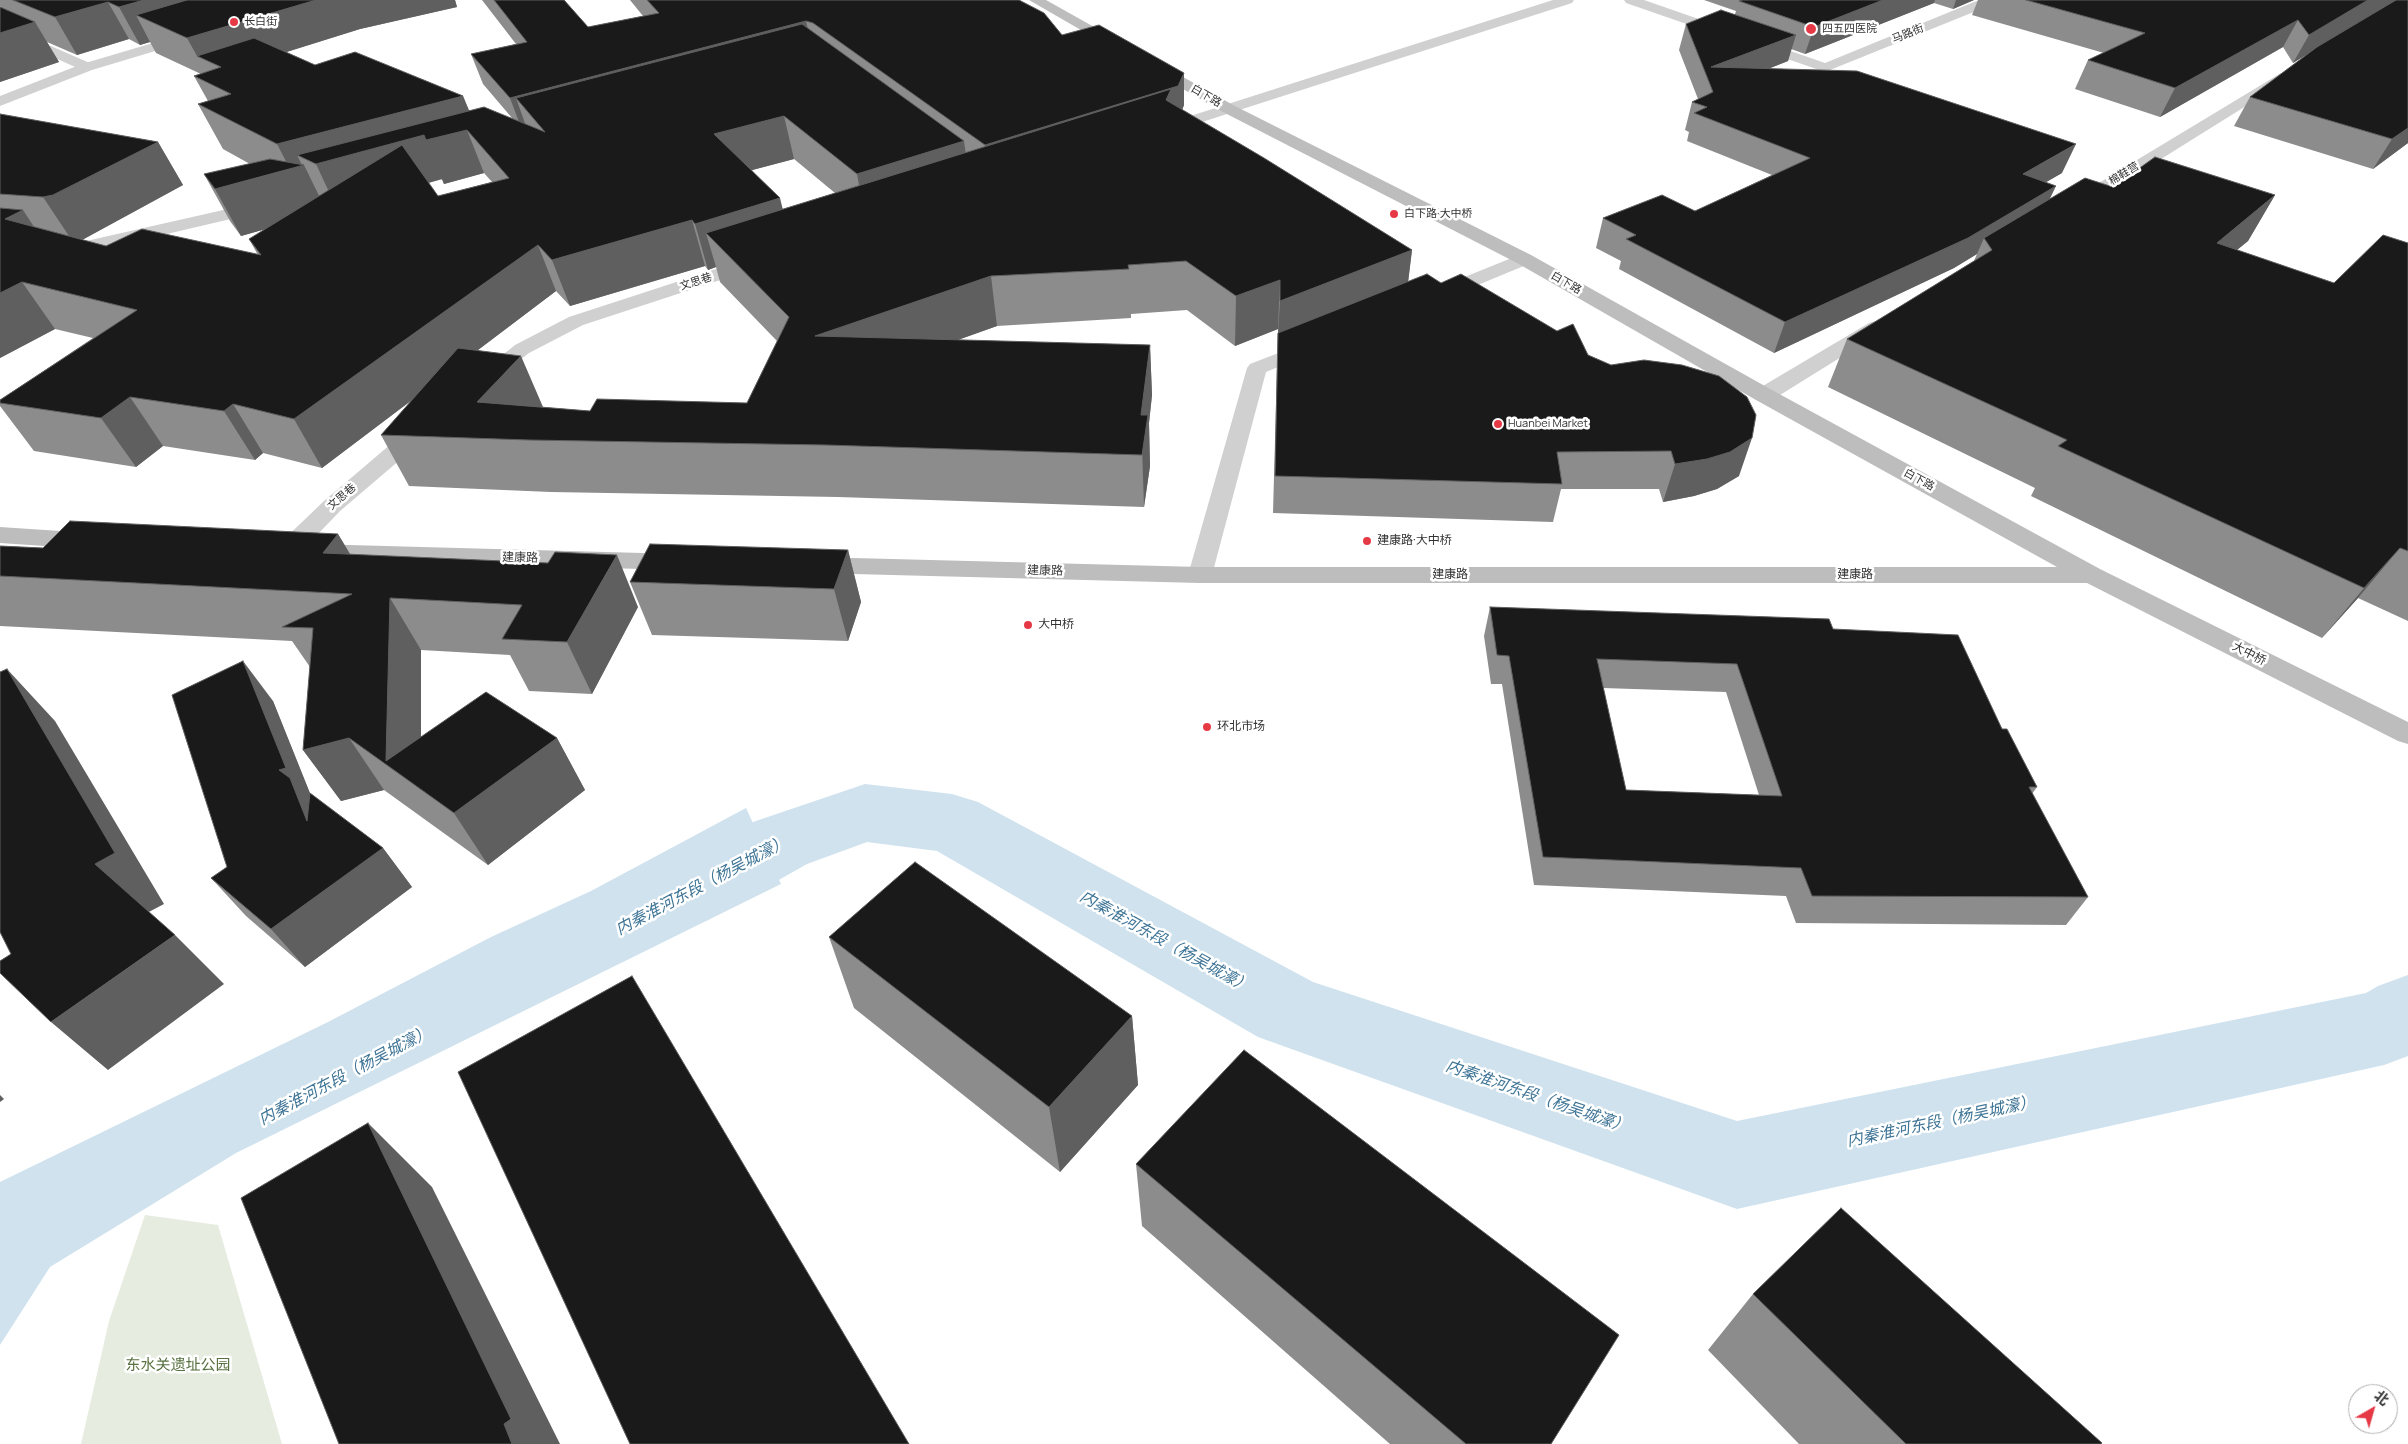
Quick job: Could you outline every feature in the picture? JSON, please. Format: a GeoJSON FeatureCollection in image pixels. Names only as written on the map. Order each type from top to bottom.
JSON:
{"type":"FeatureCollection","features":[{"type":"Feature","properties":{"kind":"main road","name":"白下路"},"geometry":{"type":"LineString","coordinates":[[1036,0],[1227,108],[1524,259],[1764,395],[2091,575]]}},
{"type":"Feature","properties":{"kind":"main road"},"geometry":{"type":"LineString","coordinates":[[0,535],[109,542]]}},
{"type":"Feature","properties":{"kind":"main road","name":"建康路"},"geometry":{"type":"LineString","coordinates":[[276,551],[703,562]]}},
{"type":"Feature","properties":{"kind":"main road","name":"建康路"},"geometry":{"type":"LineString","coordinates":[[793,565],[1200,575],[2091,575]]}},
{"type":"Feature","properties":{"kind":"main road","name":"大中桥"},"geometry":{"type":"LineString","coordinates":[[2091,575],[2408,734]]}},
{"type":"Feature","properties":{"kind":"street"},"geometry":{"type":"LineString","coordinates":[[13,0],[1,16],[6,31],[87,68]]}},
{"type":"Feature","properties":{"kind":"street"},"geometry":{"type":"LineString","coordinates":[[1144,136],[1567,0]]}},
{"type":"Feature","properties":{"kind":"street","name":"马路街"},"geometry":{"type":"LineString","coordinates":[[1631,0],[1824,68],[1991,0]]}},
{"type":"Feature","properties":{"kind":"street"},"geometry":{"type":"LineString","coordinates":[[0,101],[87,68],[206,32]]}},
{"type":"Feature","properties":{"kind":"street","name":"棉鞋营"},"geometry":{"type":"LineString","coordinates":[[2060,214],[2298,68]]}},
{"type":"Feature","properties":{"kind":"street"},"geometry":{"type":"LineString","coordinates":[[0,243],[73,250],[275,203]]}},
{"type":"Feature","properties":{"kind":"street","name":"文思巷"},"geometry":{"type":"LineString","coordinates":[[468,391],[506,359],[576,321],[774,256]]}},
{"type":"Feature","properties":{"kind":"street"},"geometry":{"type":"LineString","coordinates":[[1423,301],[1524,259]]}},
{"type":"Feature","properties":{"kind":"street"},"geometry":{"type":"LineString","coordinates":[[1764,395],[1891,317]]}},
{"type":"Feature","properties":{"kind":"street"},"geometry":{"type":"LineString","coordinates":[[1200,575],[1257,368],[1330,338]]}},
{"type":"Feature","properties":{"kind":"street","name":"文思巷"},"geometry":{"type":"LineString","coordinates":[[276,551],[438,416]]}},
{"type":"Feature","properties":{"kind":"green space","name":"东水关遗址公园"},"geometry":{"type":"Polygon","coordinates":[[[145,1215],[218,1225],[282,1444],[81,1444],[109,1321],[145,1215]]]}},
{"type":"Feature","properties":{"kind":"water"},"geometry":{"type":"Polygon","coordinates":[[[746,808],[781,884],[236,1153],[50,1267],[0,1345],[0,1182],[328,1022],[491,937],[591,891],[746,808]]]}},
{"type":"Feature","properties":{"kind":"building"},"geometry":{"type":"Polygon","coordinates":[[[13,0],[144,0],[119,7],[108,2],[55,17],[13,0]]]}},
{"type":"Feature","properties":{"kind":"building"},"geometry":{"type":"Polygon","coordinates":[[[187,0],[316,0],[187,38],[136,15],[187,0]]]}},
{"type":"Feature","properties":{"kind":"building"},"geometry":{"type":"Polygon","coordinates":[[[494,0],[564,0],[588,27],[659,13],[647,0],[1019,0],[1044,13],[1062,35],[1099,25],[1184,73],[1178,86],[985,145],[813,23],[806,21],[510,98],[471,54],[527,42],[494,0]]]}},
{"type":"Feature","properties":{"kind":"building"},"geometry":{"type":"Polygon","coordinates":[[[1883,0],[1814,27],[1739,1],[1883,0]]]}},
{"type":"Feature","properties":{"kind":"building"},"geometry":{"type":"Polygon","coordinates":[[[2026,0],[2368,0],[2309,35],[2298,20],[2175,88],[2088,60],[2145,33],[2026,0]]]}},
{"type":"Feature","properties":{"kind":"building"},"geometry":{"type":"Polygon","coordinates":[[[2396,0],[2408,0],[2408,128],[2392,139],[2250,97],[2317,47],[2396,0]]]}},
{"type":"Feature","properties":{"kind":"building"},"geometry":{"type":"Polygon","coordinates":[[[0,7],[35,22],[0,33],[0,7]]]}},
{"type":"Feature","properties":{"kind":"building"},"geometry":{"type":"Polygon","coordinates":[[[1721,10],[1796,35],[1711,67],[1857,71],[2076,144],[2023,174],[2056,186],[1968,238],[1785,322],[1626,239],[1636,235],[1603,218],[1662,195],[1695,211],[1810,158],[1694,113],[1707,107],[1692,102],[1713,92],[1686,24],[1721,10]]]}},
{"type":"Feature","properties":{"kind":"building"},"geometry":{"type":"Polygon","coordinates":[[[802,24],[964,141],[857,174],[784,116],[714,134],[780,198],[695,224],[692,220],[552,260],[538,245],[294,419],[233,404],[224,411],[130,397],[101,418],[0,403],[0,400],[137,310],[22,282],[0,293],[0,208],[23,210],[5,219],[106,246],[142,229],[261,255],[249,239],[402,145],[438,196],[509,178],[467,130],[426,140],[424,135],[316,164],[297,155],[484,107],[545,132],[516,98],[802,24]]]}},
{"type":"Feature","properties":{"kind":"building"},"geometry":{"type":"Polygon","coordinates":[[[254,38],[315,65],[355,52],[463,96],[277,144],[198,104],[231,94],[194,76],[221,67],[197,56],[254,38]]]}},
{"type":"Feature","properties":{"kind":"building"},"geometry":{"type":"Polygon","coordinates":[[[1171,89],[1166,100],[1412,250],[1280,301],[1280,280],[1236,296],[1186,261],[1128,265],[1129,269],[991,276],[815,336],[1150,345],[1141,415],[1148,415],[1142,455],[826,445],[529,440],[381,435],[458,348],[521,356],[477,402],[590,411],[597,399],[747,403],[789,317],[706,233],[1171,89]]]}},
{"type":"Feature","properties":{"kind":"building"},"geometry":{"type":"Polygon","coordinates":[[[0,114],[158,142],[53,195],[43,197],[0,194],[0,114]]]}},
{"type":"Feature","properties":{"kind":"building"},"geometry":{"type":"Polygon","coordinates":[[[2155,157],[2275,195],[2217,243],[2334,283],[2383,235],[2408,243],[2408,551],[2400,548],[2364,588],[2058,446],[2067,440],[1847,339],[1992,250],[1984,238],[2085,178],[2113,187],[2155,157]]]}},
{"type":"Feature","properties":{"kind":"building"},"geometry":{"type":"Polygon","coordinates":[[[270,159],[304,165],[215,189],[204,174],[270,159]]]}},
{"type":"Feature","properties":{"kind":"building","name":"Huanbei Market"},"geometry":{"type":"Polygon","coordinates":[[[1427,274],[1441,283],[1461,274],[1557,331],[1573,324],[1588,355],[1611,365],[1644,360],[1682,365],[1719,376],[1747,397],[1756,415],[1752,438],[1730,452],[1707,459],[1675,464],[1671,451],[1557,452],[1562,484],[1275,476],[1278,333],[1427,274]]]}},
{"type":"Feature","properties":{"kind":"building"},"geometry":{"type":"Polygon","coordinates":[[[70,521],[338,534],[323,553],[548,563],[555,552],[617,555],[567,642],[502,639],[522,605],[390,598],[386,761],[486,692],[557,738],[454,813],[349,738],[303,750],[313,628],[282,627],[352,594],[0,576],[0,546],[43,548],[70,521]]]}},
{"type":"Feature","properties":{"kind":"building"},"geometry":{"type":"Polygon","coordinates":[[[650,544],[848,550],[834,589],[630,582],[650,544]]]}},
{"type":"Feature","properties":{"kind":"building"},"geometry":{"type":"Polygon","coordinates":[[[1490,607],[1829,619],[1833,629],[1958,635],[2002,729],[2007,729],[2037,787],[2029,787],[2088,897],[1812,896],[1801,868],[1543,857],[1509,656],[1497,655],[1490,607]],[[1597,659],[1626,790],[1782,796],[1737,664],[1597,659]]]}},
{"type":"Feature","properties":{"kind":"building"},"geometry":{"type":"Polygon","coordinates":[[[243,661],[286,768],[279,770],[290,778],[307,821],[310,793],[383,848],[271,929],[211,878],[227,867],[172,695],[243,661]]]}},
{"type":"Feature","properties":{"kind":"building"},"geometry":{"type":"Polygon","coordinates":[[[7,669],[115,853],[95,864],[175,935],[51,1022],[0,973],[0,961],[11,954],[0,932],[0,672],[7,669]]]}},
{"type":"Feature","properties":{"kind":"building"},"geometry":{"type":"Polygon","coordinates":[[[915,862],[1132,1016],[1049,1107],[829,937],[915,862]]]}},
{"type":"Feature","properties":{"kind":"building"},"geometry":{"type":"Polygon","coordinates":[[[632,976],[909,1444],[630,1444],[458,1072],[632,976]]]}},
{"type":"Feature","properties":{"kind":"building"},"geometry":{"type":"Polygon","coordinates":[[[1244,1050],[1619,1335],[1551,1444],[1466,1444],[1136,1164],[1244,1050]]]}},
{"type":"Feature","properties":{"kind":"building"},"geometry":{"type":"Polygon","coordinates":[[[368,1123],[511,1419],[504,1424],[512,1444],[339,1444],[241,1198],[368,1123]]]}},
{"type":"Feature","properties":{"kind":"building"},"geometry":{"type":"Polygon","coordinates":[[[1841,1208],[2102,1443],[1906,1444],[1753,1294],[1841,1208]]]}},
{"type":"Feature","properties":{"kind":"waterway","name":"内秦淮河东段（杨吴城濠）"},"geometry":{"type":"LineString","coordinates":[[680,897],[780,843],[865,813],[952,823],[1288,1011],[1737,1165],[2384,1027],[2408,1012]]}},
{"type":"Feature","properties":{"kind":"place","name":"长白街"},"geometry":{"type":"Point","coordinates":[234,22]}},
{"type":"Feature","properties":{"kind":"place","name":"四五四医院"},"geometry":{"type":"Point","coordinates":[1811,29]}},
{"type":"Feature","properties":{"kind":"place","name":"白下路·大中桥"},"geometry":{"type":"Point","coordinates":[1394,214]}},
{"type":"Feature","properties":{"kind":"place","name":"Huanbei Market"},"geometry":{"type":"Point","coordinates":[1498,424]}},
{"type":"Feature","properties":{"kind":"place","name":"建康路·大中桥"},"geometry":{"type":"Point","coordinates":[1367,541]}},
{"type":"Feature","properties":{"kind":"place","name":"大中桥"},"geometry":{"type":"Point","coordinates":[1028,625]}},
{"type":"Feature","properties":{"kind":"place","name":"环北市场"},"geometry":{"type":"Point","coordinates":[1207,727]}}]}
